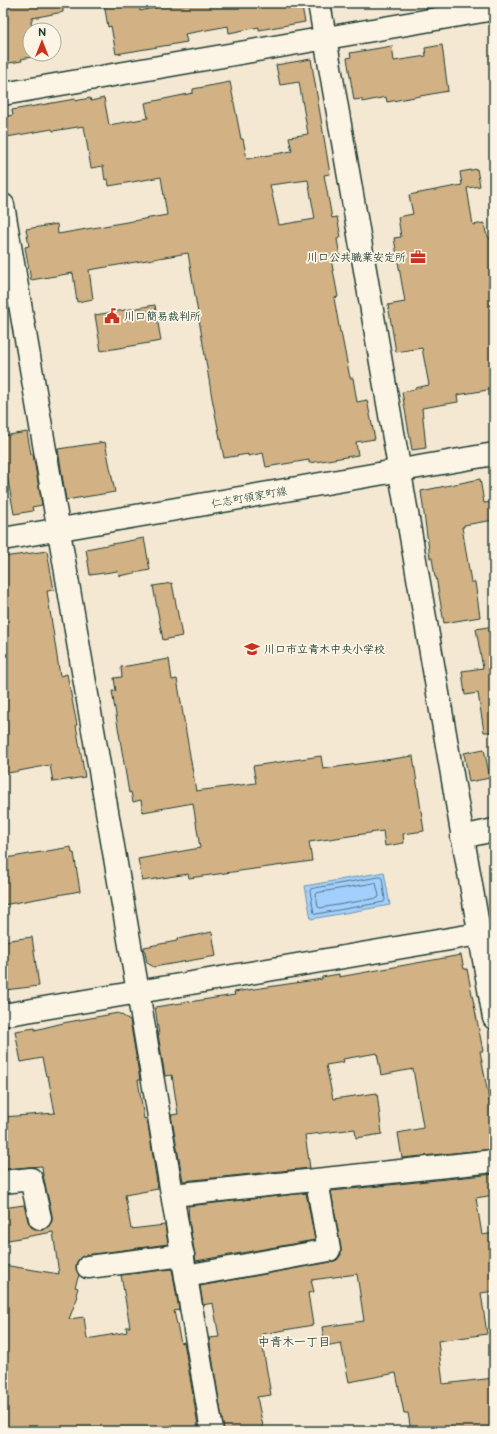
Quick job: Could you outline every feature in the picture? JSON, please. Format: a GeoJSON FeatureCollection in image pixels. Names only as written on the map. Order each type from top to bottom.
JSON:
{"type":"FeatureCollection","features":[{"type":"Feature","properties":{"kind":"street"},"geometry":{"type":"LineString","coordinates":[[319,3],[494,1018]]}},
{"type":"Feature","properties":{"kind":"street"},"geometry":{"type":"LineString","coordinates":[[3,94],[494,9]]}},
{"type":"Feature","properties":{"kind":"street"},"geometry":{"type":"LineString","coordinates":[[3,205],[173,1195],[212,1431]]}},
{"type":"Feature","properties":{"kind":"street","name":"仁志町領家町線"},"geometry":{"type":"LineString","coordinates":[[3,539],[494,454]]}},
{"type":"Feature","properties":{"kind":"street"},"geometry":{"type":"LineString","coordinates":[[462,837],[494,830]]}},
{"type":"Feature","properties":{"kind":"street"},"geometry":{"type":"LineString","coordinates":[[3,1015],[479,934]]}},
{"type":"Feature","properties":{"kind":"street"},"geometry":{"type":"LineString","coordinates":[[173,1195],[317,1181],[494,1161]]}},
{"type":"Feature","properties":{"kind":"street"},"geometry":{"type":"LineString","coordinates":[[3,1182],[31,1179],[40,1218]]}},
{"type":"Feature","properties":{"kind":"street"},"geometry":{"type":"LineString","coordinates":[[88,1267],[185,1266],[329,1250],[317,1181]]}},
{"type":"Feature","properties":{"kind":"water"},"geometry":{"type":"Polygon","coordinates":[[[384,872],[390,905],[311,919],[305,886],[384,872]]]}},
{"type":"Feature","properties":{"kind":"building"},"geometry":{"type":"Polygon","coordinates":[[[3,3],[63,3],[63,12],[32,18],[31,22],[22,22],[22,61],[3,64],[3,3]]]}},
{"type":"Feature","properties":{"kind":"building"},"geometry":{"type":"Polygon","coordinates":[[[104,3],[139,3],[140,11],[175,3],[301,3],[305,22],[259,30],[259,27],[229,33],[228,26],[185,34],[187,42],[116,54],[111,26],[108,27],[104,3]]]}},
{"type":"Feature","properties":{"kind":"building"},"geometry":{"type":"Polygon","coordinates":[[[442,45],[448,91],[387,102],[386,97],[362,102],[362,99],[354,100],[347,58],[351,57],[350,53],[392,46],[394,61],[426,56],[425,48],[442,45]]]}},
{"type":"Feature","properties":{"kind":"building"},"geometry":{"type":"Polygon","coordinates":[[[311,59],[330,174],[324,175],[332,218],[337,217],[341,237],[337,239],[340,257],[331,259],[338,297],[334,298],[350,378],[353,378],[357,402],[367,400],[375,439],[356,442],[358,455],[309,463],[309,460],[266,467],[263,453],[224,458],[212,398],[188,253],[89,270],[93,299],[77,302],[73,273],[31,280],[25,247],[29,246],[26,229],[57,224],[58,234],[167,215],[161,177],[109,186],[108,179],[105,180],[103,166],[91,168],[84,126],[53,131],[52,129],[7,137],[3,117],[13,115],[12,110],[75,99],[75,101],[90,98],[91,101],[104,98],[109,125],[148,118],[145,103],[193,93],[193,89],[230,82],[241,139],[243,139],[247,159],[292,151],[289,137],[308,134],[299,82],[280,85],[276,65],[311,59]],[[308,180],[270,185],[279,225],[315,219],[308,180]]]}},
{"type":"Feature","properties":{"kind":"building"},"geometry":{"type":"Polygon","coordinates":[[[477,169],[480,186],[467,188],[473,225],[484,223],[486,233],[493,246],[489,287],[494,286],[494,389],[457,395],[458,402],[422,408],[426,448],[412,450],[402,392],[429,385],[422,348],[396,352],[388,305],[405,302],[394,238],[401,237],[398,217],[413,214],[409,195],[462,185],[460,172],[477,169]]]}},
{"type":"Feature","properties":{"kind":"building"},"geometry":{"type":"Polygon","coordinates":[[[155,305],[161,341],[101,351],[95,315],[155,305]]]}},
{"type":"Feature","properties":{"kind":"building"},"geometry":{"type":"Polygon","coordinates":[[[27,432],[31,454],[33,454],[42,505],[32,507],[33,511],[14,514],[3,452],[3,436],[27,432]]]}},
{"type":"Feature","properties":{"kind":"building"},"geometry":{"type":"Polygon","coordinates":[[[105,442],[115,492],[66,500],[58,449],[105,442]]]}},
{"type":"Feature","properties":{"kind":"building"},"geometry":{"type":"Polygon","coordinates":[[[480,479],[484,503],[493,502],[494,520],[464,525],[464,527],[462,527],[471,582],[475,582],[480,617],[444,623],[432,558],[430,558],[421,491],[480,479]]]}},
{"type":"Feature","properties":{"kind":"building"},"geometry":{"type":"Polygon","coordinates":[[[144,538],[150,570],[119,576],[118,571],[90,575],[86,549],[144,538]]]}},
{"type":"Feature","properties":{"kind":"building"},"geometry":{"type":"Polygon","coordinates":[[[47,551],[54,590],[47,591],[60,676],[67,674],[85,777],[53,782],[50,765],[3,774],[3,557],[47,551]]]}},
{"type":"Feature","properties":{"kind":"building"},"geometry":{"type":"Polygon","coordinates":[[[172,583],[182,636],[163,640],[153,586],[172,583]]]}},
{"type":"Feature","properties":{"kind":"building"},"geometry":{"type":"Polygon","coordinates":[[[494,626],[494,732],[484,732],[478,693],[465,695],[462,671],[483,668],[476,629],[494,626]]]}},
{"type":"Feature","properties":{"kind":"building"},"geometry":{"type":"Polygon","coordinates":[[[169,659],[172,680],[177,679],[196,791],[256,783],[253,766],[321,756],[323,769],[413,756],[424,831],[403,834],[404,843],[385,846],[383,831],[309,842],[312,861],[189,878],[188,874],[142,881],[138,859],[200,848],[193,803],[143,812],[141,800],[133,802],[131,792],[129,793],[112,691],[116,691],[114,678],[122,677],[121,667],[169,659]]]}},
{"type":"Feature","properties":{"kind":"building"},"geometry":{"type":"Polygon","coordinates":[[[484,749],[490,778],[469,782],[464,753],[484,749]]]}},
{"type":"Feature","properties":{"kind":"building"},"geometry":{"type":"Polygon","coordinates":[[[71,847],[72,853],[74,853],[80,891],[3,905],[3,861],[6,861],[6,858],[71,847]]]}},
{"type":"Feature","properties":{"kind":"building"},"geometry":{"type":"Polygon","coordinates":[[[212,932],[216,956],[154,967],[147,963],[144,947],[177,941],[177,939],[212,932]]]}},
{"type":"Feature","properties":{"kind":"building"},"geometry":{"type":"Polygon","coordinates":[[[32,937],[39,986],[5,990],[3,977],[3,941],[32,937]]]}},
{"type":"Feature","properties":{"kind":"building"},"geometry":{"type":"Polygon","coordinates":[[[461,955],[464,969],[467,969],[483,1051],[480,1051],[494,1127],[494,1149],[402,1158],[398,1133],[423,1128],[413,1069],[381,1075],[377,1053],[343,1059],[344,1062],[326,1065],[333,1099],[377,1093],[382,1134],[356,1138],[355,1129],[305,1135],[310,1168],[183,1181],[171,1115],[178,1114],[172,1075],[165,1076],[155,1007],[235,995],[234,992],[322,979],[322,977],[339,974],[339,977],[461,955]]]}},
{"type":"Feature","properties":{"kind":"building"},"geometry":{"type":"Polygon","coordinates":[[[118,1013],[130,1020],[140,1080],[138,1080],[144,1119],[147,1118],[158,1189],[125,1195],[131,1229],[165,1225],[168,1244],[86,1255],[81,1257],[77,1262],[76,1268],[79,1275],[75,1287],[78,1288],[76,1295],[78,1296],[69,1319],[84,1317],[87,1339],[127,1332],[126,1327],[130,1327],[121,1275],[172,1269],[179,1310],[174,1311],[181,1343],[184,1342],[199,1431],[3,1430],[3,1265],[59,1274],[53,1232],[3,1241],[3,1208],[24,1205],[31,1227],[37,1230],[42,1230],[48,1227],[52,1221],[42,1166],[3,1169],[3,1117],[55,1113],[48,1076],[46,1076],[42,1058],[21,1062],[15,1031],[35,1028],[35,1030],[63,1023],[118,1013]]]}},
{"type":"Feature","properties":{"kind":"building"},"geometry":{"type":"Polygon","coordinates":[[[494,1174],[494,1195],[476,1198],[482,1235],[494,1233],[494,1291],[481,1293],[487,1334],[438,1341],[443,1384],[494,1378],[494,1431],[411,1431],[408,1413],[404,1413],[396,1373],[349,1382],[341,1343],[325,1346],[322,1327],[364,1321],[357,1274],[311,1280],[314,1292],[308,1293],[313,1325],[262,1334],[271,1395],[257,1397],[264,1431],[224,1431],[209,1338],[219,1337],[213,1303],[203,1305],[200,1286],[337,1260],[341,1255],[341,1248],[331,1191],[494,1174]]]}},
{"type":"Feature","properties":{"kind":"building"},"geometry":{"type":"Polygon","coordinates":[[[306,1193],[315,1240],[196,1261],[188,1206],[306,1193]]]}},
{"type":"Feature","properties":{"kind":"place","name":"川口公共職業安定所"},"geometry":{"type":"Point","coordinates":[418,257]}},
{"type":"Feature","properties":{"kind":"place","name":"川口簡易裁判所"},"geometry":{"type":"Point","coordinates":[112,316]}},
{"type":"Feature","properties":{"kind":"place","name":"川口市立青木中央小学校"},"geometry":{"type":"Point","coordinates":[252,649]}},
{"type":"Feature","properties":{"kind":"district","name":"中青木一丁目"},"geometry":{"type":"Point","coordinates":[294,1342]}}]}
